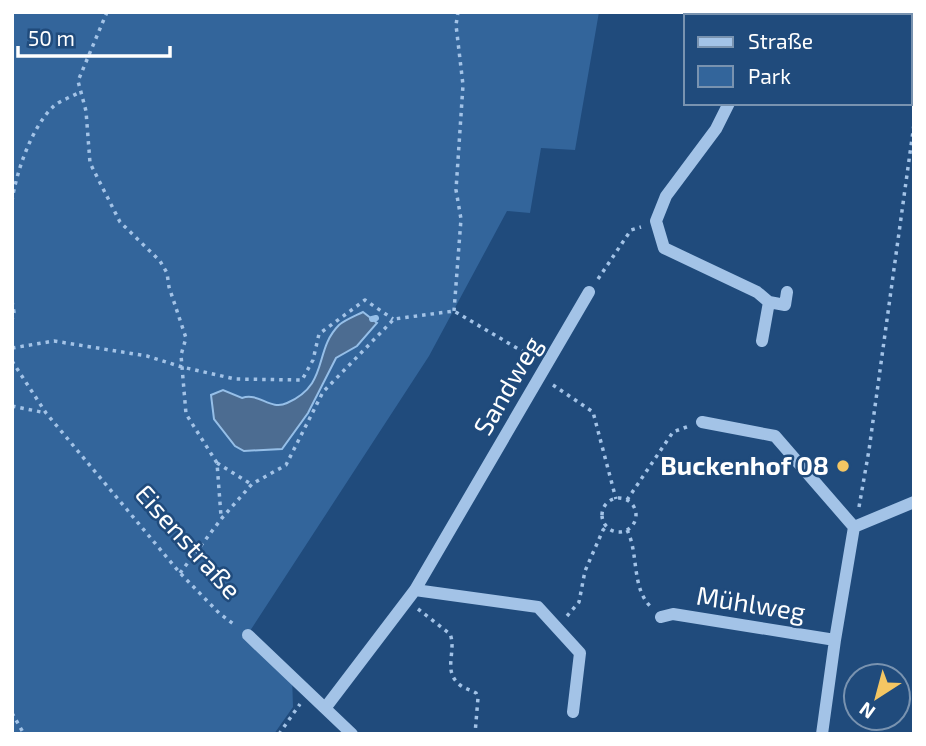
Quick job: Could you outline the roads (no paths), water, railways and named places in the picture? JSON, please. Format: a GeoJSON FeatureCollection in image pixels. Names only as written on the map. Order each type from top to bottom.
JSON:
{"type":"FeatureCollection","features":[{"type":"Feature","properties":{"kind":"street"},"geometry":{"type":"LineString","coordinates":[[728,105],[716,129],[666,195],[656,221],[664,248],[757,292],[769,302],[785,305],[787,292]]}},
{"type":"Feature","properties":{"kind":"street","name":"Sandweg"},"geometry":{"type":"LineString","coordinates":[[326,708],[415,590],[589,292]]}},
{"type":"Feature","properties":{"kind":"street"},"geometry":{"type":"LineString","coordinates":[[762,341],[769,302]]}},
{"type":"Feature","properties":{"kind":"street"},"geometry":{"type":"LineString","coordinates":[[702,422],[775,436],[854,527],[914,502]]}},
{"type":"Feature","properties":{"kind":"street","name":"Mühlweg"},"geometry":{"type":"LineString","coordinates":[[822,734],[854,527]]}},
{"type":"Feature","properties":{"kind":"street"},"geometry":{"type":"LineString","coordinates":[[415,590],[538,607],[580,653],[573,712]]}},
{"type":"Feature","properties":{"kind":"street","name":"Mühlweg"},"geometry":{"type":"LineString","coordinates":[[661,617],[673,614],[835,639]]}},
{"type":"Feature","properties":{"kind":"street","name":"Eisenstraße"},"geometry":{"type":"LineString","coordinates":[[248,635],[352,734]]}},
{"type":"Feature","properties":{"kind":"waterway"},"geometry":{"type":"LineString","coordinates":[[372,319],[376,318]]}},
{"type":"Feature","properties":{"kind":"place","name":"Buckenhof 08"},"geometry":{"type":"Point","coordinates":[843,466]}}]}
